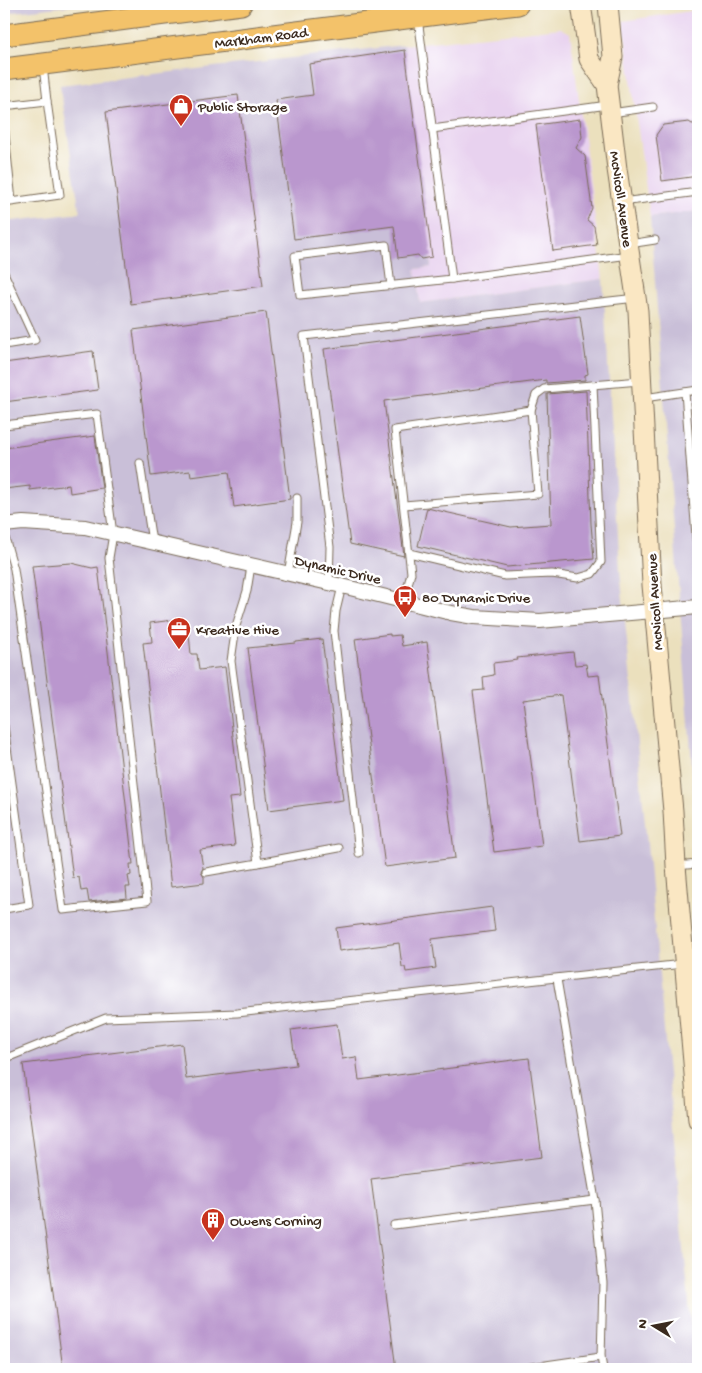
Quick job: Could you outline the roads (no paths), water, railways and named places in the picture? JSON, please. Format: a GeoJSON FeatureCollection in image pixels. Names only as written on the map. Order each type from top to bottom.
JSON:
{"type":"FeatureCollection","features":[{"type":"Feature","properties":{"kind":"main road"},"geometry":{"type":"LineString","coordinates":[[4,35],[241,4]]}},
{"type":"Feature","properties":{"kind":"main road","name":"Markham Road"},"geometry":{"type":"LineString","coordinates":[[4,69],[518,4]]}},
{"type":"Feature","properties":{"kind":"main road","name":"McNicoll Avenue"},"geometry":{"type":"LineString","coordinates":[[581,4],[589,59],[607,85]]}},
{"type":"Feature","properties":{"kind":"main road","name":"McNicoll Avenue"},"geometry":{"type":"LineString","coordinates":[[608,4],[613,57],[607,85],[636,298],[643,389],[652,586],[673,811],[698,1120]]}},
{"type":"Feature","properties":{"kind":"street","name":"Dynamic Drive"},"geometry":{"type":"LineString","coordinates":[[4,525],[84,527],[474,617],[540,621],[698,607]]}},
{"type":"Feature","properties":{"kind":"lane"},"geometry":{"type":"LineString","coordinates":[[417,17],[452,279]]}},
{"type":"Feature","properties":{"kind":"lane"},"geometry":{"type":"LineString","coordinates":[[4,124],[8,202],[60,194],[43,64]]}},
{"type":"Feature","properties":{"kind":"lane"},"geometry":{"type":"LineString","coordinates":[[4,106],[47,101]]}},
{"type":"Feature","properties":{"kind":"lane"},"geometry":{"type":"LineString","coordinates":[[432,129],[610,109],[653,107]]}},
{"type":"Feature","properties":{"kind":"lane"},"geometry":{"type":"LineString","coordinates":[[622,202],[698,192]]}},
{"type":"Feature","properties":{"kind":"lane"},"geometry":{"type":"LineString","coordinates":[[391,286],[386,245],[295,256],[300,295],[391,286],[452,279],[629,249],[655,240]]}},
{"type":"Feature","properties":{"kind":"lane"},"geometry":{"type":"LineString","coordinates":[[4,273],[35,340],[4,345]]}},
{"type":"Feature","properties":{"kind":"lane"},"geometry":{"type":"LineString","coordinates":[[359,853],[334,631],[336,611],[330,547],[304,336],[636,298]]}},
{"type":"Feature","properties":{"kind":"lane"},"geometry":{"type":"LineString","coordinates":[[409,553],[505,576],[552,574],[578,578],[592,574],[601,562],[593,385]]}},
{"type":"Feature","properties":{"kind":"lane"},"geometry":{"type":"LineString","coordinates":[[404,505],[538,494],[532,410],[536,396],[544,389],[593,385],[685,392],[698,390]]}},
{"type":"Feature","properties":{"kind":"lane"},"geometry":{"type":"LineString","coordinates":[[685,392],[697,549]]}},
{"type":"Feature","properties":{"kind":"lane"},"geometry":{"type":"LineString","coordinates":[[404,601],[411,572],[395,430],[532,410]]}},
{"type":"Feature","properties":{"kind":"lane"},"geometry":{"type":"LineString","coordinates":[[4,425],[97,414],[113,534],[109,558],[147,901],[63,910],[14,569],[4,534]]}},
{"type":"Feature","properties":{"kind":"lane"},"geometry":{"type":"LineString","coordinates":[[140,463],[152,542]]}},
{"type":"Feature","properties":{"kind":"lane"},"geometry":{"type":"LineString","coordinates":[[288,574],[297,522],[297,498]]}},
{"type":"Feature","properties":{"kind":"lane"},"geometry":{"type":"LineString","coordinates":[[251,566],[247,591],[236,626],[231,661],[258,863]]}},
{"type":"Feature","properties":{"kind":"lane"},"geometry":{"type":"LineString","coordinates":[[4,726],[29,905],[4,909]]}},
{"type":"Feature","properties":{"kind":"lane"},"geometry":{"type":"LineString","coordinates":[[206,872],[339,848]]}},
{"type":"Feature","properties":{"kind":"lane"},"geometry":{"type":"LineString","coordinates":[[676,866],[698,864]]}},
{"type":"Feature","properties":{"kind":"lane"},"geometry":{"type":"LineString","coordinates":[[4,1059],[106,1018],[237,1013],[685,964]]}},
{"type":"Feature","properties":{"kind":"lane"},"geometry":{"type":"LineString","coordinates":[[557,979],[595,1200],[603,1283],[601,1357],[603,1369]]}},
{"type":"Feature","properties":{"kind":"lane"},"geometry":{"type":"LineString","coordinates":[[394,1225],[595,1200]]}},
{"type":"Feature","properties":{"kind":"lane"},"geometry":{"type":"LineString","coordinates":[[518,1369],[601,1357]]}},
{"type":"Feature","properties":{"kind":"place","name":"Public Storage"},"geometry":{"type":"Point","coordinates":[181,127]}},
{"type":"Feature","properties":{"kind":"place","name":"80 Dynamic Drive"},"geometry":{"type":"Point","coordinates":[405,618]}},
{"type":"Feature","properties":{"kind":"place","name":"Kreative Hive"},"geometry":{"type":"Point","coordinates":[179,650]}},
{"type":"Feature","properties":{"kind":"place","name":"Owens Corning"},"geometry":{"type":"Point","coordinates":[213,1241]}}]}
